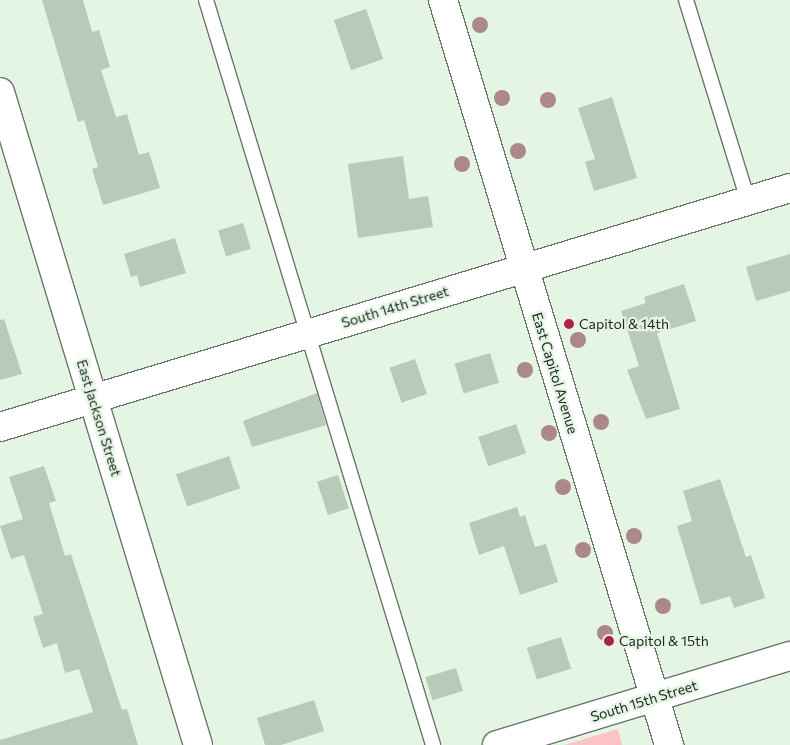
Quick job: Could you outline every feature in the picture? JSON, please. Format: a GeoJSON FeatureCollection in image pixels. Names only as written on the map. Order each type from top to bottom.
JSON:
{"type":"FeatureCollection","features":[{"type":"Feature","properties":{"kind":"street","name":"East Capitol Avenue"},"geometry":{"type":"LineString","coordinates":[[443,0],[523,270],[669,745]]}},
{"type":"Feature","properties":{"kind":"street","name":"East Jackson Street"},"geometry":{"type":"LineString","coordinates":[[0,92],[198,745]]}},
{"type":"Feature","properties":{"kind":"street","name":"South 14th Street"},"geometry":{"type":"LineString","coordinates":[[0,427],[790,188]]}},
{"type":"Feature","properties":{"kind":"street","name":"South 15th Street"},"geometry":{"type":"LineString","coordinates":[[497,745],[790,656]]}},
{"type":"Feature","properties":{"kind":"lane"},"geometry":{"type":"LineString","coordinates":[[206,0],[433,745]]}},
{"type":"Feature","properties":{"kind":"lane"},"geometry":{"type":"LineString","coordinates":[[686,0],[748,200]]}},
{"type":"Feature","properties":{"kind":"shaded area"},"geometry":{"type":"Polygon","coordinates":[[[618,729],[622,745],[564,745],[618,729]]]}},
{"type":"Feature","properties":{"kind":"building"},"geometry":{"type":"Polygon","coordinates":[[[42,0],[83,0],[92,32],[99,30],[110,67],[101,70],[116,117],[127,114],[139,155],[149,152],[160,188],[103,205],[92,169],[98,167],[84,120],[78,122],[42,0]]]}},
{"type":"Feature","properties":{"kind":"building"},"geometry":{"type":"Polygon","coordinates":[[[366,9],[383,59],[351,70],[334,20],[366,9]]]}},
{"type":"Feature","properties":{"kind":"building"},"geometry":{"type":"Polygon","coordinates":[[[612,97],[637,178],[594,191],[585,162],[595,159],[578,108],[612,97]]]}},
{"type":"Feature","properties":{"kind":"building"},"geometry":{"type":"Polygon","coordinates":[[[403,156],[409,199],[428,196],[433,227],[358,238],[348,164],[403,156]]]}},
{"type":"Feature","properties":{"kind":"building"},"geometry":{"type":"Polygon","coordinates":[[[243,223],[251,249],[226,256],[218,231],[243,223]]]}},
{"type":"Feature","properties":{"kind":"building"},"geometry":{"type":"Polygon","coordinates":[[[175,238],[186,273],[140,287],[137,275],[131,277],[124,254],[175,238]]]}},
{"type":"Feature","properties":{"kind":"building"},"geometry":{"type":"Polygon","coordinates":[[[790,254],[790,291],[756,301],[746,267],[790,254]]]}},
{"type":"Feature","properties":{"kind":"building"},"geometry":{"type":"Polygon","coordinates":[[[684,284],[696,321],[657,333],[680,409],[646,419],[627,370],[639,366],[621,311],[646,303],[644,297],[684,284]]]}},
{"type":"Feature","properties":{"kind":"building"},"geometry":{"type":"Polygon","coordinates":[[[4,319],[22,374],[0,380],[0,320],[4,319]]]}},
{"type":"Feature","properties":{"kind":"building"},"geometry":{"type":"Polygon","coordinates":[[[490,353],[499,383],[464,393],[455,364],[490,353]]]}},
{"type":"Feature","properties":{"kind":"building"},"geometry":{"type":"Polygon","coordinates":[[[415,359],[427,394],[402,403],[389,368],[415,359]]]}},
{"type":"Feature","properties":{"kind":"building"},"geometry":{"type":"Polygon","coordinates":[[[317,393],[326,425],[252,447],[243,421],[317,393]]]}},
{"type":"Feature","properties":{"kind":"building"},"geometry":{"type":"Polygon","coordinates":[[[516,424],[526,453],[488,466],[478,437],[516,424]]]}},
{"type":"Feature","properties":{"kind":"building"},"geometry":{"type":"Polygon","coordinates":[[[229,456],[240,488],[187,506],[176,474],[229,456]]]}},
{"type":"Feature","properties":{"kind":"building"},"geometry":{"type":"Polygon","coordinates":[[[44,466],[56,501],[49,503],[65,556],[71,554],[122,710],[127,709],[138,745],[0,745],[0,740],[93,712],[79,669],[65,673],[57,643],[43,648],[33,617],[43,614],[24,555],[11,559],[0,526],[23,519],[9,477],[44,466]]]}},
{"type":"Feature","properties":{"kind":"building"},"geometry":{"type":"Polygon","coordinates":[[[338,475],[349,508],[328,515],[317,482],[338,475]]]}},
{"type":"Feature","properties":{"kind":"building"},"geometry":{"type":"Polygon","coordinates":[[[720,479],[746,557],[751,555],[765,598],[734,608],[730,596],[701,605],[677,526],[692,521],[683,491],[720,479]]]}},
{"type":"Feature","properties":{"kind":"building"},"geometry":{"type":"Polygon","coordinates":[[[517,507],[520,517],[525,515],[535,547],[546,544],[558,582],[520,595],[504,546],[479,555],[469,523],[517,507]]]}},
{"type":"Feature","properties":{"kind":"building"},"geometry":{"type":"Polygon","coordinates":[[[561,637],[571,668],[537,680],[527,648],[561,637]]]}},
{"type":"Feature","properties":{"kind":"building"},"geometry":{"type":"Polygon","coordinates":[[[456,668],[463,691],[432,700],[425,677],[456,668]]]}},
{"type":"Feature","properties":{"kind":"building"},"geometry":{"type":"Polygon","coordinates":[[[314,700],[324,731],[281,745],[265,745],[257,718],[314,700]]]}},
{"type":"Feature","properties":{"kind":"place","name":"Capitol & 14th"},"geometry":{"type":"Point","coordinates":[569,324]}},
{"type":"Feature","properties":{"kind":"place","name":"Capitol & 15th"},"geometry":{"type":"Point","coordinates":[609,641]}}]}
